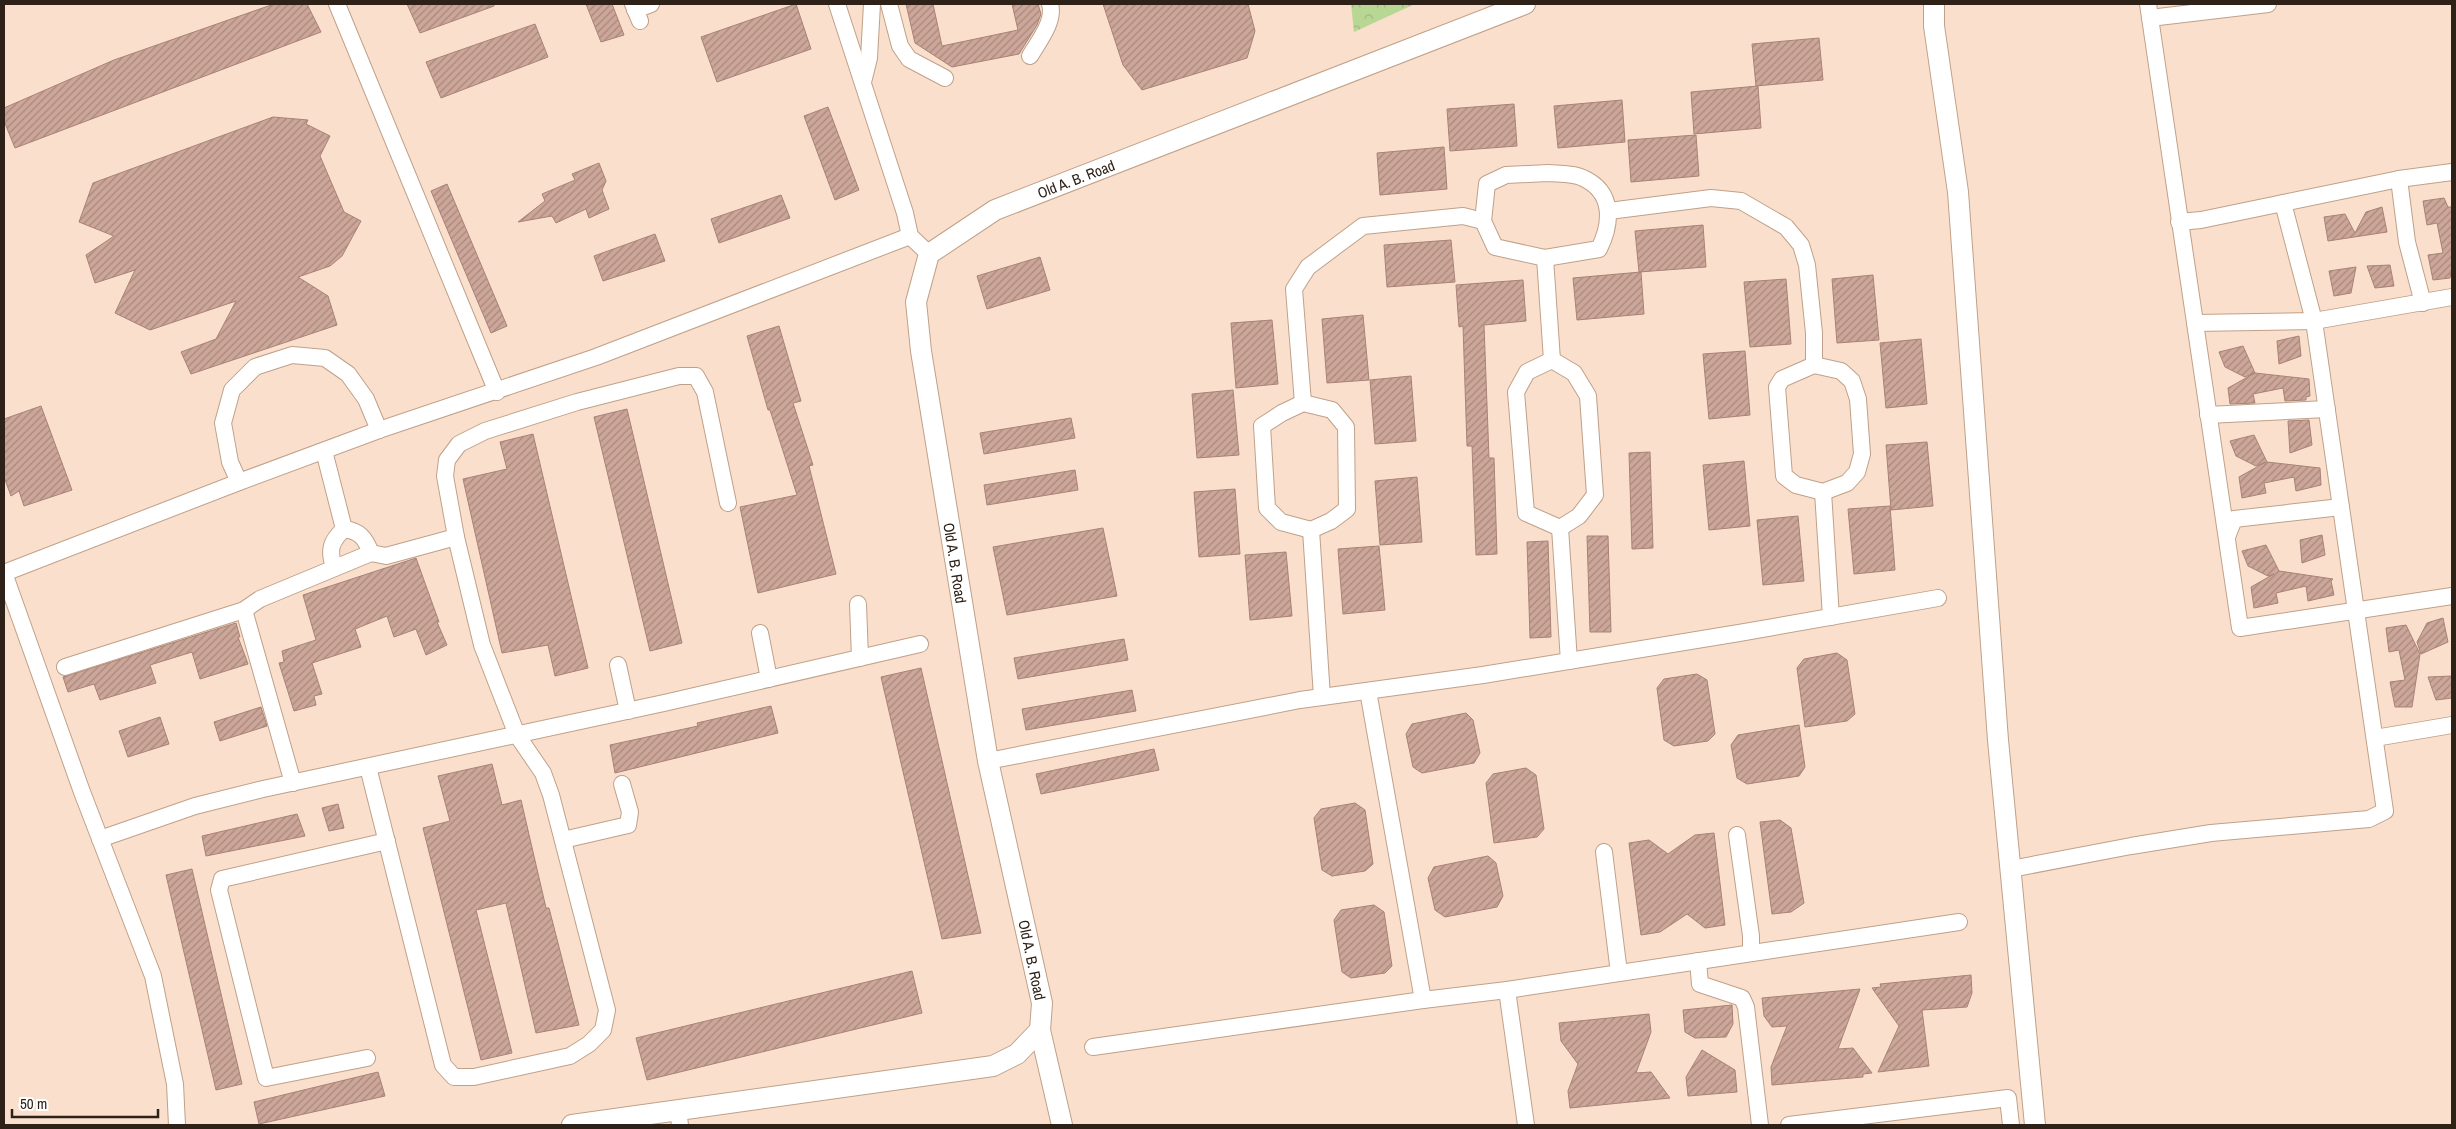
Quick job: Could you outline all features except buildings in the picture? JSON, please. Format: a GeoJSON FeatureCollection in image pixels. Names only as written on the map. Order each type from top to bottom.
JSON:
{"type":"FeatureCollection","features":[{"type":"Feature","properties":{"kind":"street"},"geometry":{"type":"LineString","coordinates":[[337,4],[497,392]]}},
{"type":"Feature","properties":{"kind":"street"},"geometry":{"type":"LineString","coordinates":[[636,11],[651,4]]}},
{"type":"Feature","properties":{"kind":"street"},"geometry":{"type":"LineString","coordinates":[[838,4],[905,213],[910,236],[929,254]]}},
{"type":"Feature","properties":{"kind":"street"},"geometry":{"type":"LineString","coordinates":[[863,82],[869,58],[872,4]]}},
{"type":"Feature","properties":{"kind":"street"},"geometry":{"type":"LineString","coordinates":[[889,4],[900,46],[909,59],[945,78]]}},
{"type":"Feature","properties":{"kind":"street"},"geometry":{"type":"LineString","coordinates":[[1030,56],[1049,22],[1052,11],[1050,4]]}},
{"type":"Feature","properties":{"kind":"street","name":"Old A. B. Road"},"geometry":{"type":"LineString","coordinates":[[1062,1125],[1040,1030],[1042,1002],[988,761],[921,351],[916,302],[929,254],[996,210],[1525,4]]}},
{"type":"Feature","properties":{"kind":"street"},"geometry":{"type":"LineString","coordinates":[[1934,4],[1934,26],[1958,192],[1998,740],[2035,1125]]}},
{"type":"Feature","properties":{"kind":"street"},"geometry":{"type":"LineString","coordinates":[[2257,4],[2149,11],[2240,628],[2452,596]]}},
{"type":"Feature","properties":{"kind":"street"},"geometry":{"type":"LineString","coordinates":[[2179,222],[2201,220],[2399,179],[2452,172]]}},
{"type":"Feature","properties":{"kind":"street"},"geometry":{"type":"LineString","coordinates":[[1548,173],[1582,177],[1600,189],[1609,211],[1606,234],[1599,249],[1546,258],[1495,247],[1483,221],[1487,184],[1506,175],[1548,173]]}},
{"type":"Feature","properties":{"kind":"street"},"geometry":{"type":"LineString","coordinates":[[2399,179],[2407,242],[2423,303]]}},
{"type":"Feature","properties":{"kind":"street"},"geometry":{"type":"LineString","coordinates":[[1609,211],[1718,199],[1741,201],[1786,227],[1801,245],[1807,265],[1814,333],[1814,365]]}},
{"type":"Feature","properties":{"kind":"street"},"geometry":{"type":"LineString","coordinates":[[2011,869],[2131,846],[2202,835],[2369,819],[2385,811],[2314,321],[2283,203]]}},
{"type":"Feature","properties":{"kind":"street"},"geometry":{"type":"LineString","coordinates":[[1303,403],[1294,289],[1308,267],[1363,226],[1462,216],[1483,221]]}},
{"type":"Feature","properties":{"kind":"street"},"geometry":{"type":"LineString","coordinates":[[177,1125],[175,1084],[152,976],[100,839],[4,573],[379,430],[497,392],[632,343],[910,236]]}},
{"type":"Feature","properties":{"kind":"street"},"geometry":{"type":"LineString","coordinates":[[1546,258],[1552,360]]}},
{"type":"Feature","properties":{"kind":"street"},"geometry":{"type":"LineString","coordinates":[[2194,323],[2314,321],[2452,297]]}},
{"type":"Feature","properties":{"kind":"street"},"geometry":{"type":"LineString","coordinates":[[239,482],[230,462],[223,423],[232,390],[255,367],[292,355],[325,358],[348,374],[366,399],[379,430]]}},
{"type":"Feature","properties":{"kind":"street"},"geometry":{"type":"LineString","coordinates":[[1552,360],[1527,372],[1516,392],[1526,512],[1560,528]]}},
{"type":"Feature","properties":{"kind":"street"},"geometry":{"type":"LineString","coordinates":[[1552,360],[1574,373],[1588,396],[1595,495],[1579,516],[1560,528]]}},
{"type":"Feature","properties":{"kind":"street"},"geometry":{"type":"LineString","coordinates":[[1814,365],[1842,371],[1852,381],[1858,399],[1862,454],[1857,472],[1847,483],[1823,492],[1796,485],[1784,476],[1777,387],[1782,379],[1814,365]]}},
{"type":"Feature","properties":{"kind":"street"},"geometry":{"type":"LineString","coordinates":[[368,767],[443,1065],[454,1077],[474,1077],[570,1056],[589,1044],[603,1030],[606,1010],[551,794],[543,773],[517,735],[482,645],[456,537],[445,476],[447,460],[459,444],[485,431],[578,402],[679,376],[696,376],[705,392],[728,503]]}},
{"type":"Feature","properties":{"kind":"street"},"geometry":{"type":"LineString","coordinates":[[1303,403],[1332,410],[1346,427],[1347,509],[1331,521],[1311,530],[1282,522],[1267,508],[1266,499],[1262,426],[1282,412],[1303,403]]}},
{"type":"Feature","properties":{"kind":"street"},"geometry":{"type":"LineString","coordinates":[[2208,415],[2326,408]]}},
{"type":"Feature","properties":{"kind":"street"},"geometry":{"type":"LineString","coordinates":[[324,451],[344,529]]}},
{"type":"Feature","properties":{"kind":"street"},"geometry":{"type":"LineString","coordinates":[[1823,492],[1831,617]]}},
{"type":"Feature","properties":{"kind":"street"},"geometry":{"type":"LineString","coordinates":[[2227,537],[2234,518],[2341,507]]}},
{"type":"Feature","properties":{"kind":"street"},"geometry":{"type":"LineString","coordinates":[[1560,528],[1569,661]]}},
{"type":"Feature","properties":{"kind":"street"},"geometry":{"type":"LineString","coordinates":[[334,567],[330,555],[332,540],[344,529],[356,530],[366,540],[371,553]]}},
{"type":"Feature","properties":{"kind":"street"},"geometry":{"type":"LineString","coordinates":[[1311,530],[1322,697]]}},
{"type":"Feature","properties":{"kind":"street"},"geometry":{"type":"LineString","coordinates":[[65,667],[244,610],[260,599],[371,553],[386,556],[456,537]]}},
{"type":"Feature","properties":{"kind":"street"},"geometry":{"type":"LineString","coordinates":[[988,761],[1322,697],[1569,661],[1938,598]]}},
{"type":"Feature","properties":{"kind":"street"},"geometry":{"type":"LineString","coordinates":[[858,604],[860,658]]}},
{"type":"Feature","properties":{"kind":"street"},"geometry":{"type":"LineString","coordinates":[[244,610],[293,783]]}},
{"type":"Feature","properties":{"kind":"street"},"geometry":{"type":"LineString","coordinates":[[760,634],[769,679]]}},
{"type":"Feature","properties":{"kind":"street"},"geometry":{"type":"LineString","coordinates":[[100,839],[195,806],[628,711],[920,644]]}},
{"type":"Feature","properties":{"kind":"street"},"geometry":{"type":"LineString","coordinates":[[618,665],[628,711]]}},
{"type":"Feature","properties":{"kind":"street"},"geometry":{"type":"LineString","coordinates":[[1368,691],[1423,1000]]}},
{"type":"Feature","properties":{"kind":"street"},"geometry":{"type":"LineString","coordinates":[[2375,738],[2452,725]]}},
{"type":"Feature","properties":{"kind":"street"},"geometry":{"type":"LineString","coordinates":[[563,840],[628,826],[630,812],[622,784]]}},
{"type":"Feature","properties":{"kind":"street"},"geometry":{"type":"LineString","coordinates":[[1737,835],[1751,936],[1751,953]]}},
{"type":"Feature","properties":{"kind":"street"},"geometry":{"type":"LineString","coordinates":[[367,1058],[266,1078],[219,890],[222,879],[386,842]]}},
{"type":"Feature","properties":{"kind":"street"},"geometry":{"type":"LineString","coordinates":[[1604,852],[1620,973]]}},
{"type":"Feature","properties":{"kind":"street"},"geometry":{"type":"LineString","coordinates":[[1093,1047],[1423,1000],[1507,990],[1959,922]]}},
{"type":"Feature","properties":{"kind":"street"},"geometry":{"type":"LineString","coordinates":[[1698,961],[1700,984],[1742,998],[1746,1007],[1760,1125]]}},
{"type":"Feature","properties":{"kind":"street"},"geometry":{"type":"LineString","coordinates":[[1507,990],[1526,1125]]}},
{"type":"Feature","properties":{"kind":"street"},"geometry":{"type":"LineString","coordinates":[[572,1125],[679,1118],[993,1066],[1018,1054],[1040,1030]]}},
{"type":"Feature","properties":{"kind":"street"},"geometry":{"type":"LineString","coordinates":[[1789,1125],[2008,1098],[2011,1125]]}},
{"type":"Feature","properties":{"kind":"green space"},"geometry":{"type":"Polygon","coordinates":[[[1351,4],[1415,4],[1354,32],[1351,4]]]}}]}
